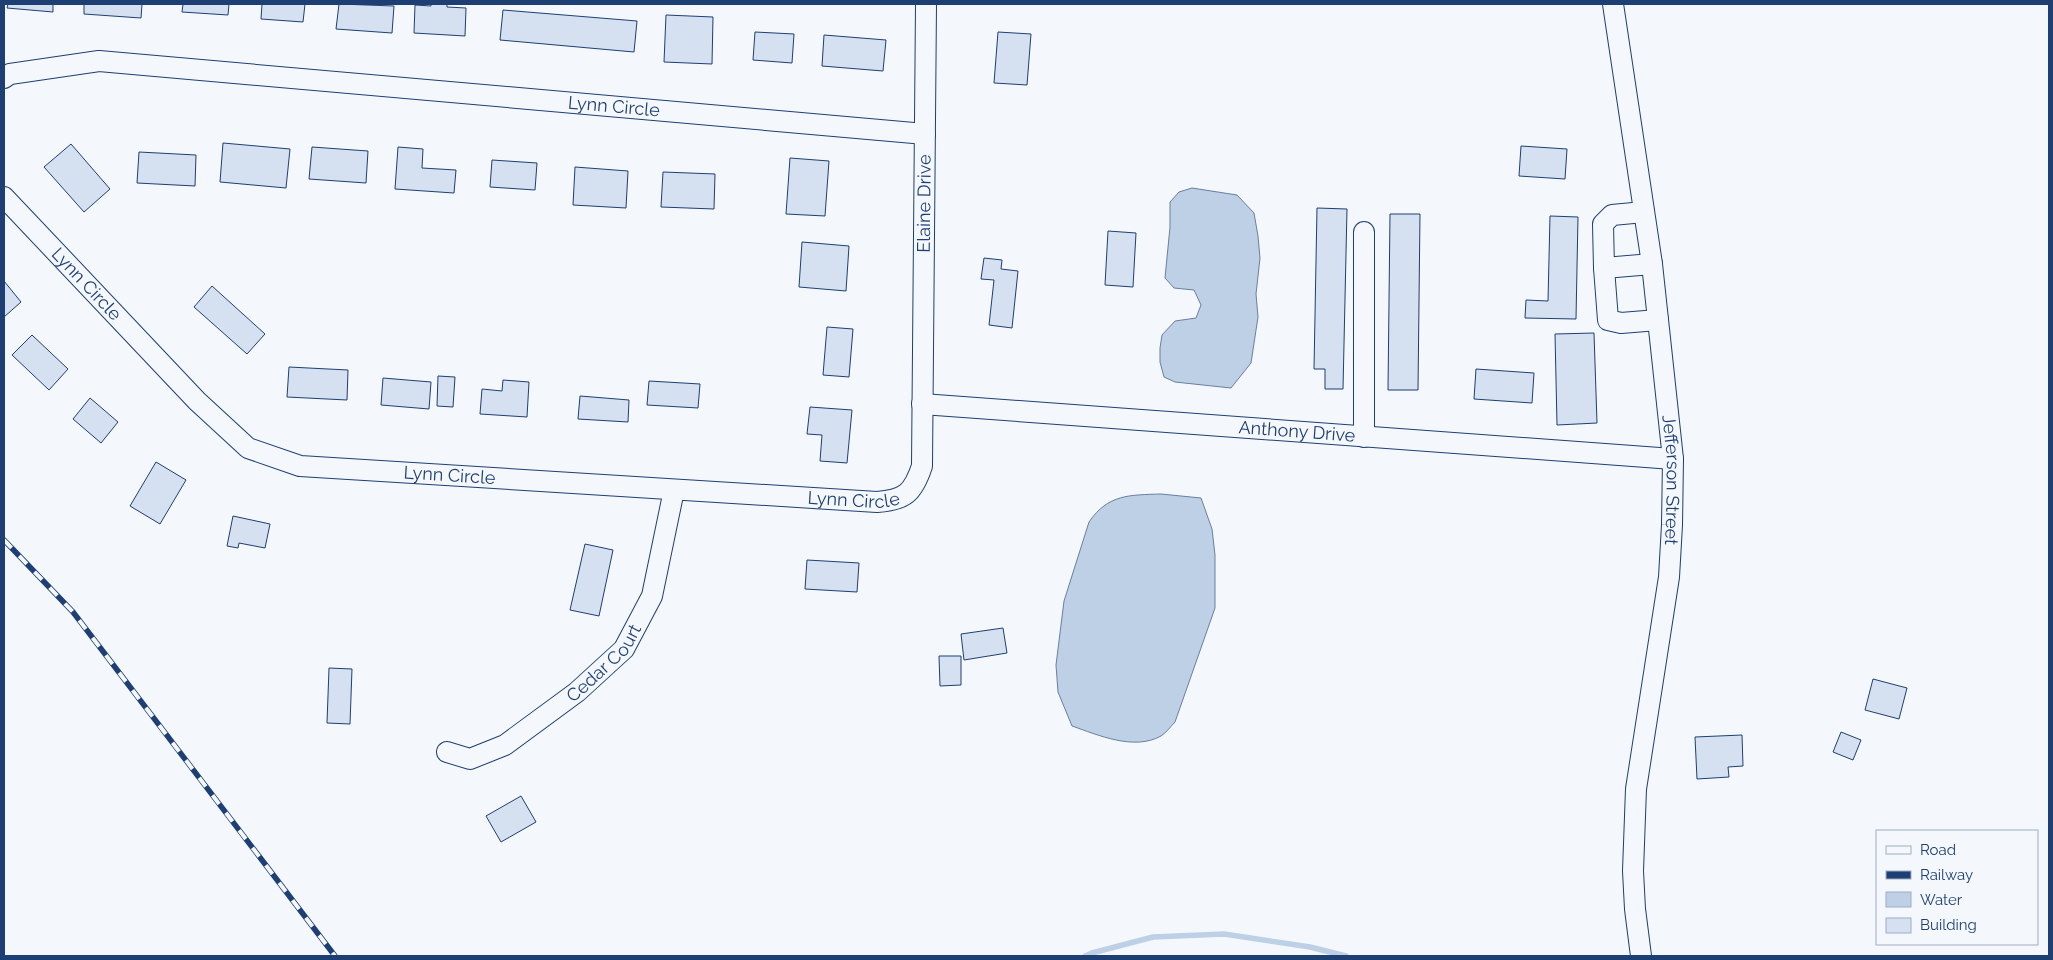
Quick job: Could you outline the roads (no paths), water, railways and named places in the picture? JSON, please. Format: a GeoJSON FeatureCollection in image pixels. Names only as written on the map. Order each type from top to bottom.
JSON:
{"type":"FeatureCollection","features":[{"type":"Feature","properties":{"kind":"street","name":"Elaine Drive"},"geometry":{"type":"LineString","coordinates":[[922,404],[926,4]]}},
{"type":"Feature","properties":{"kind":"street","name":"Jefferson Street"},"geometry":{"type":"LineString","coordinates":[[1613,4],[1652,264],[1673,459],[1669,576],[1636,789],[1634,909],[1641,956]]}},
{"type":"Feature","properties":{"kind":"street","name":"Lynn Circle"},"geometry":{"type":"LineString","coordinates":[[4,78],[10,74],[99,61],[925,134]]}},
{"type":"Feature","properties":{"kind":"street","name":"Lynn Circle"},"geometry":{"type":"LineString","coordinates":[[4,197],[197,401],[248,448],[300,466],[674,490],[877,502],[892,501],[908,494],[916,483],[922,466],[922,404]]}},
{"type":"Feature","properties":{"kind":"street"},"geometry":{"type":"LineString","coordinates":[[1644,212],[1612,215],[1603,224],[1608,320],[1621,323],[1658,320]]}},
{"type":"Feature","properties":{"kind":"street"},"geometry":{"type":"LineString","coordinates":[[1364,232],[1364,437]]}},
{"type":"Feature","properties":{"kind":"street"},"geometry":{"type":"LineString","coordinates":[[1604,268],[1652,264]]}},
{"type":"Feature","properties":{"kind":"street","name":"Anthony Drive"},"geometry":{"type":"LineString","coordinates":[[922,404],[1673,459]]}},
{"type":"Feature","properties":{"kind":"street","name":"Cedar Court"},"geometry":{"type":"LineString","coordinates":[[447,752],[470,759],[505,745],[577,692],[624,649],[652,596],[674,490]]}},
{"type":"Feature","properties":{"kind":"water"},"geometry":{"type":"Polygon","coordinates":[[[1192,188],[1237,195],[1254,213],[1260,258],[1256,294],[1258,317],[1251,363],[1231,388],[1175,382],[1164,377],[1160,362],[1162,335],[1175,321],[1196,318],[1201,305],[1194,290],[1174,288],[1165,278],[1170,227],[1170,202],[1179,192],[1192,188]]]}},
{"type":"Feature","properties":{"kind":"water"},"geometry":{"type":"Polygon","coordinates":[[[1161,494],[1201,498],[1212,529],[1215,555],[1215,608],[1175,722],[1161,736],[1139,742],[1128,742],[1072,726],[1058,692],[1056,665],[1064,601],[1089,522],[1096,513],[1112,501],[1120,498],[1161,494]]]}},
{"type":"Feature","properties":{"kind":"waterway"},"geometry":{"type":"LineString","coordinates":[[1085,956],[1153,937],[1224,934],[1310,947],[1346,956]]}},
{"type":"Feature","properties":{"kind":"railway"},"geometry":{"type":"LineString","coordinates":[[4,540],[73,612],[335,956]]}}]}
